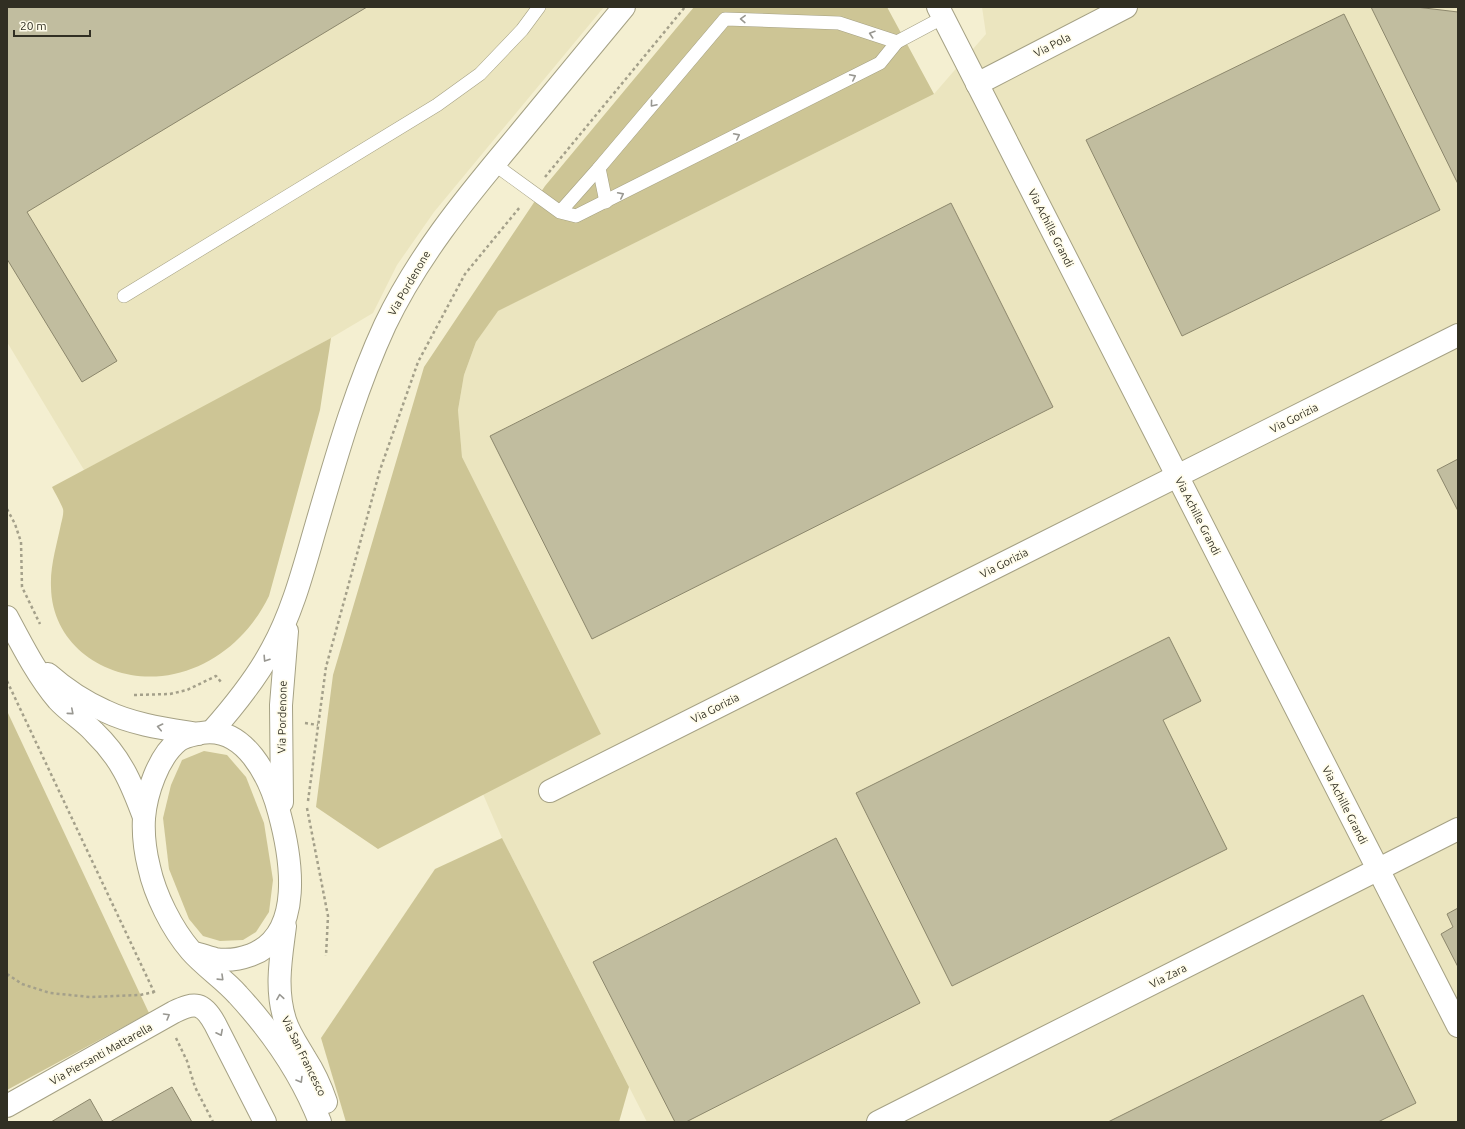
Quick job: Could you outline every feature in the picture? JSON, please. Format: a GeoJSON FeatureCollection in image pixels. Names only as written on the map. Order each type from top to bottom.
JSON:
{"type":"FeatureCollection","features":[{"type":"Feature","properties":{"kind":"street","name":"Via Pordenone"},"geometry":{"type":"LineString","coordinates":[[205,732],[237,702],[271,651],[289,611],[298,586],[352,405],[392,311],[424,256],[458,209],[624,7]]}},
{"type":"Feature","properties":{"kind":"street","name":"Via Pola"},"geometry":{"type":"LineString","coordinates":[[978,84],[1126,7]]}},
{"type":"Feature","properties":{"kind":"street","name":"Via Achille Grandi"},"geometry":{"type":"LineString","coordinates":[[941,12],[1458,1026]]}},
{"type":"Feature","properties":{"kind":"street","name":"Via Gorizia"},"geometry":{"type":"LineString","coordinates":[[550,791],[1458,335]]}},
{"type":"Feature","properties":{"kind":"street","name":"Via Pordenone"},"geometry":{"type":"LineString","coordinates":[[282,823],[281,720],[289,611]]}},
{"type":"Feature","properties":{"kind":"street"},"geometry":{"type":"LineString","coordinates":[[7,617],[48,688],[67,709],[88,726],[114,753],[127,775],[144,817]]}},
{"type":"Feature","properties":{"kind":"street"},"geometry":{"type":"LineString","coordinates":[[30,659],[65,688],[106,712],[139,723],[230,736],[244,747],[256,761],[271,785],[282,823]]}},
{"type":"Feature","properties":{"kind":"street"},"geometry":{"type":"LineString","coordinates":[[144,817],[154,780],[166,755],[180,740],[205,732]]}},
{"type":"Feature","properties":{"kind":"street","name":"Via San Francesco"},"geometry":{"type":"LineString","coordinates":[[144,817],[145,848],[150,871],[155,889],[175,929],[192,952],[228,984],[258,1019],[276,1043],[301,1082],[320,1122]]}},
{"type":"Feature","properties":{"kind":"street","name":"Via San Francesco"},"geometry":{"type":"LineString","coordinates":[[282,823],[289,871],[289,890],[278,977],[281,1006],[289,1030],[318,1081],[333,1122]]}},
{"type":"Feature","properties":{"kind":"street","name":"Via Zara"},"geometry":{"type":"LineString","coordinates":[[878,1122],[1458,829]]}},
{"type":"Feature","properties":{"kind":"street"},"geometry":{"type":"LineString","coordinates":[[192,952],[217,959],[246,957],[262,950],[273,942],[281,931],[286,918]]}},
{"type":"Feature","properties":{"kind":"street","name":"Via Piersanti Mattarella"},"geometry":{"type":"LineString","coordinates":[[7,1106],[166,1017],[188,1006],[195,1006],[206,1010],[215,1024],[265,1122]]}},
{"type":"Feature","properties":{"kind":"lane"},"geometry":{"type":"LineString","coordinates":[[124,296],[437,105],[480,74],[522,30],[539,7]]}},
{"type":"Feature","properties":{"kind":"lane"},"geometry":{"type":"LineString","coordinates":[[494,164],[560,212],[576,216],[880,63],[897,42],[941,12]]}},
{"type":"Feature","properties":{"kind":"lane"},"geometry":{"type":"LineString","coordinates":[[560,212],[725,19],[839,23],[897,42]]}},
{"type":"Feature","properties":{"kind":"lane"},"geometry":{"type":"LineString","coordinates":[[599,168],[606,202]]}},
{"type":"Feature","properties":{"kind":"path"},"geometry":{"type":"LineString","coordinates":[[326,956],[328,916],[307,810],[326,667],[380,470],[418,362],[465,274],[685,7]]}},
{"type":"Feature","properties":{"kind":"path"},"geometry":{"type":"LineString","coordinates":[[7,509],[15,524],[21,542],[22,587],[42,627]]}},
{"type":"Feature","properties":{"kind":"path"},"geometry":{"type":"LineString","coordinates":[[127,694],[151,696],[170,694],[187,690],[216,676],[237,702]]}},
{"type":"Feature","properties":{"kind":"path"},"geometry":{"type":"LineString","coordinates":[[7,681],[187,1061],[195,1087],[213,1122]]}},
{"type":"Feature","properties":{"kind":"path"},"geometry":{"type":"LineString","coordinates":[[281,720],[318,725]]}},
{"type":"Feature","properties":{"kind":"path"},"geometry":{"type":"LineString","coordinates":[[7,974],[22,984],[50,993],[90,996],[140,995],[154,992]]}},
{"type":"Feature","properties":{"kind":"shaded area"},"geometry":{"type":"Polygon","coordinates":[[[7,7],[604,7],[434,212],[397,265],[373,313],[331,338],[156,433],[84,470],[7,342],[7,7]]]}},
{"type":"Feature","properties":{"kind":"shaded area"},"geometry":{"type":"Polygon","coordinates":[[[694,7],[887,7],[934,94],[498,311],[476,342],[464,375],[458,410],[462,457],[601,734],[378,849],[316,807],[333,675],[424,367],[545,186],[694,7]]]}},
{"type":"Feature","properties":{"kind":"shaded area"},"geometry":{"type":"Polygon","coordinates":[[[982,7],[1458,7],[1458,1122],[647,1122],[502,838],[483,794],[601,734],[462,457],[458,410],[464,375],[476,342],[497,311],[934,94],[986,34],[982,7]]]}},
{"type":"Feature","properties":{"kind":"shaded area"},"geometry":{"type":"Polygon","coordinates":[[[331,338],[320,410],[269,596],[252,623],[242,635],[218,656],[204,664],[174,674],[152,677],[130,675],[109,669],[91,659],[75,646],[62,629],[54,609],[51,579],[63,509],[52,487],[331,338]]]}},
{"type":"Feature","properties":{"kind":"shaded area"},"geometry":{"type":"Polygon","coordinates":[[[7,711],[149,1013],[7,1090],[7,711]]]}},
{"type":"Feature","properties":{"kind":"shaded area"},"geometry":{"type":"Polygon","coordinates":[[[204,751],[227,755],[246,777],[264,823],[273,880],[269,912],[256,932],[243,940],[220,941],[203,936],[189,919],[169,869],[163,818],[171,785],[182,760],[204,751]]]}},
{"type":"Feature","properties":{"kind":"shaded area"},"geometry":{"type":"Polygon","coordinates":[[[502,838],[629,1087],[619,1122],[346,1122],[321,1038],[435,869],[502,838]]]}},
{"type":"Feature","properties":{"kind":"building"},"geometry":{"type":"Polygon","coordinates":[[[7,7],[367,7],[27,212],[117,361],[82,382],[7,259],[7,7]]]}},
{"type":"Feature","properties":{"kind":"building"},"geometry":{"type":"Polygon","coordinates":[[[1371,7],[1416,7],[1458,12],[1458,184],[1371,7]]]}},
{"type":"Feature","properties":{"kind":"building"},"geometry":{"type":"Polygon","coordinates":[[[1344,14],[1440,210],[1182,336],[1086,140],[1344,14]]]}},
{"type":"Feature","properties":{"kind":"building"},"geometry":{"type":"Polygon","coordinates":[[[951,203],[1053,407],[592,639],[490,436],[951,203]]]}},
{"type":"Feature","properties":{"kind":"building"},"geometry":{"type":"Polygon","coordinates":[[[1458,459],[1458,511],[1437,470],[1458,459]]]}},
{"type":"Feature","properties":{"kind":"building"},"geometry":{"type":"Polygon","coordinates":[[[1169,637],[1201,701],[1163,720],[1227,849],[952,986],[856,793],[1169,637]]]}},
{"type":"Feature","properties":{"kind":"building"},"geometry":{"type":"Polygon","coordinates":[[[836,838],[920,1003],[686,1122],[675,1122],[593,962],[836,838]]]}},
{"type":"Feature","properties":{"kind":"building"},"geometry":{"type":"Polygon","coordinates":[[[1458,908],[1458,967],[1441,934],[1453,927],[1447,914],[1458,908]]]}},
{"type":"Feature","properties":{"kind":"building"},"geometry":{"type":"Polygon","coordinates":[[[1363,995],[1416,1103],[1378,1122],[1108,1122],[1363,995]]]}},
{"type":"Feature","properties":{"kind":"building"},"geometry":{"type":"Polygon","coordinates":[[[172,1087],[192,1122],[110,1122],[172,1087]]]}},
{"type":"Feature","properties":{"kind":"building"},"geometry":{"type":"Polygon","coordinates":[[[90,1099],[103,1122],[51,1122],[90,1099]]]}}]}
